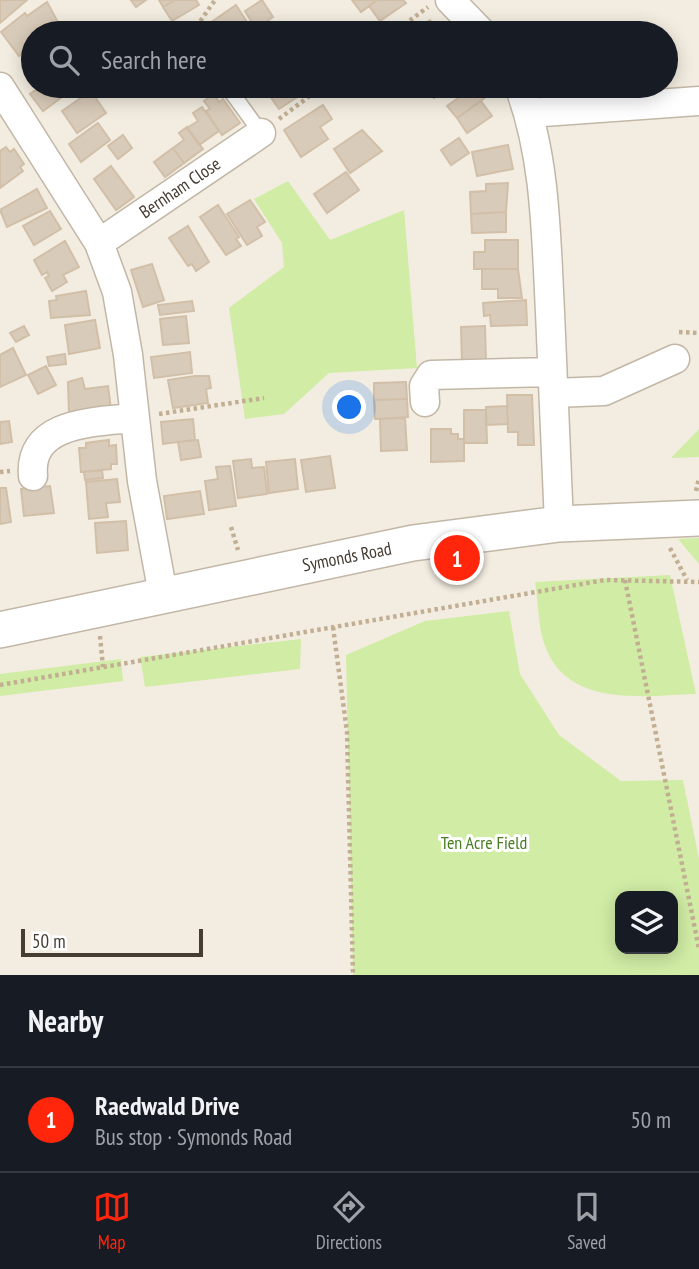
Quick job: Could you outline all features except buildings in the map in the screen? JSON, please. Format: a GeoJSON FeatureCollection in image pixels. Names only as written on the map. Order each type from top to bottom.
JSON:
{"type":"FeatureCollection","features":[{"type":"Feature","properties":{"kind":"street"},"geometry":{"type":"LineString","coordinates":[[450,0],[470,21]]}},
{"type":"Feature","properties":{"kind":"street"},"geometry":{"type":"LineString","coordinates":[[0,87],[10,120],[99,243],[117,292],[128,355],[134,418],[163,594]]}},
{"type":"Feature","properties":{"kind":"street"},"geometry":{"type":"LineString","coordinates":[[523,98],[537,154],[547,239],[559,524]]}},
{"type":"Feature","properties":{"kind":"street"},"geometry":{"type":"LineString","coordinates":[[529,113],[699,101]]}},
{"type":"Feature","properties":{"kind":"street","name":"Bernham Close"},"geometry":{"type":"LineString","coordinates":[[99,243],[261,133]]}},
{"type":"Feature","properties":{"kind":"street"},"geometry":{"type":"LineString","coordinates":[[425,402],[424,386],[431,374],[553,383],[604,391],[675,359]]}},
{"type":"Feature","properties":{"kind":"street"},"geometry":{"type":"LineString","coordinates":[[33,476],[32,459],[36,450],[51,436],[75,425],[134,418]]}},
{"type":"Feature","properties":{"kind":"street","name":"Symonds Road"},"geometry":{"type":"LineString","coordinates":[[0,630],[413,543],[697,505]]}},
{"type":"Feature","properties":{"kind":"lane"},"geometry":{"type":"LineString","coordinates":[[236,98],[261,133]]}},
{"type":"Feature","properties":{"kind":"path"},"geometry":{"type":"LineString","coordinates":[[200,21],[215,0]]}},
{"type":"Feature","properties":{"kind":"path"},"geometry":{"type":"LineString","coordinates":[[409,21],[437,0]]}},
{"type":"Feature","properties":{"kind":"path"},"geometry":{"type":"LineString","coordinates":[[261,133],[307,98]]}},
{"type":"Feature","properties":{"kind":"path"},"geometry":{"type":"LineString","coordinates":[[134,418],[264,398]]}},
{"type":"Feature","properties":{"kind":"path"},"geometry":{"type":"LineString","coordinates":[[697,505],[699,478]]}},
{"type":"Feature","properties":{"kind":"path"},"geometry":{"type":"LineString","coordinates":[[232,527],[239,551]]}},
{"type":"Feature","properties":{"kind":"path"},"geometry":{"type":"LineString","coordinates":[[0,685],[605,580],[699,582]]}},
{"type":"Feature","properties":{"kind":"path"},"geometry":{"type":"LineString","coordinates":[[625,580],[699,949]]}},
{"type":"Feature","properties":{"kind":"path"},"geometry":{"type":"LineString","coordinates":[[333,627],[347,732],[353,975]]}},
{"type":"Feature","properties":{"kind":"green space"},"geometry":{"type":"Polygon","coordinates":[[[288,181],[330,240],[404,210],[417,368],[329,373],[284,414],[245,419],[229,308],[284,267],[282,243],[254,199],[288,181]]]}},
{"type":"Feature","properties":{"kind":"green space"},"geometry":{"type":"Polygon","coordinates":[[[699,429],[699,457],[671,458],[699,429]]]}},
{"type":"Feature","properties":{"kind":"green space"},"geometry":{"type":"Polygon","coordinates":[[[699,538],[699,564],[678,539],[699,538]]]}},
{"type":"Feature","properties":{"kind":"green space"},"geometry":{"type":"Polygon","coordinates":[[[670,575],[696,694],[627,696],[605,693],[584,687],[566,676],[551,660],[542,636],[535,582],[670,575]]]}},
{"type":"Feature","properties":{"kind":"green space","name":"Ten Acre Field"},"geometry":{"type":"Polygon","coordinates":[[[509,611],[520,674],[559,735],[621,781],[683,780],[699,859],[699,975],[353,975],[346,655],[425,621],[509,611]]]}},
{"type":"Feature","properties":{"kind":"green space"},"geometry":{"type":"Polygon","coordinates":[[[301,639],[300,669],[145,687],[140,657],[301,639]]]}},
{"type":"Feature","properties":{"kind":"green space"},"geometry":{"type":"Polygon","coordinates":[[[121,659],[123,681],[0,696],[0,674],[121,659]]]}},
{"type":"Feature","properties":{"kind":"place","name":"Raedwald Drive"},"geometry":{"type":"Point","coordinates":[457,558]}}]}
